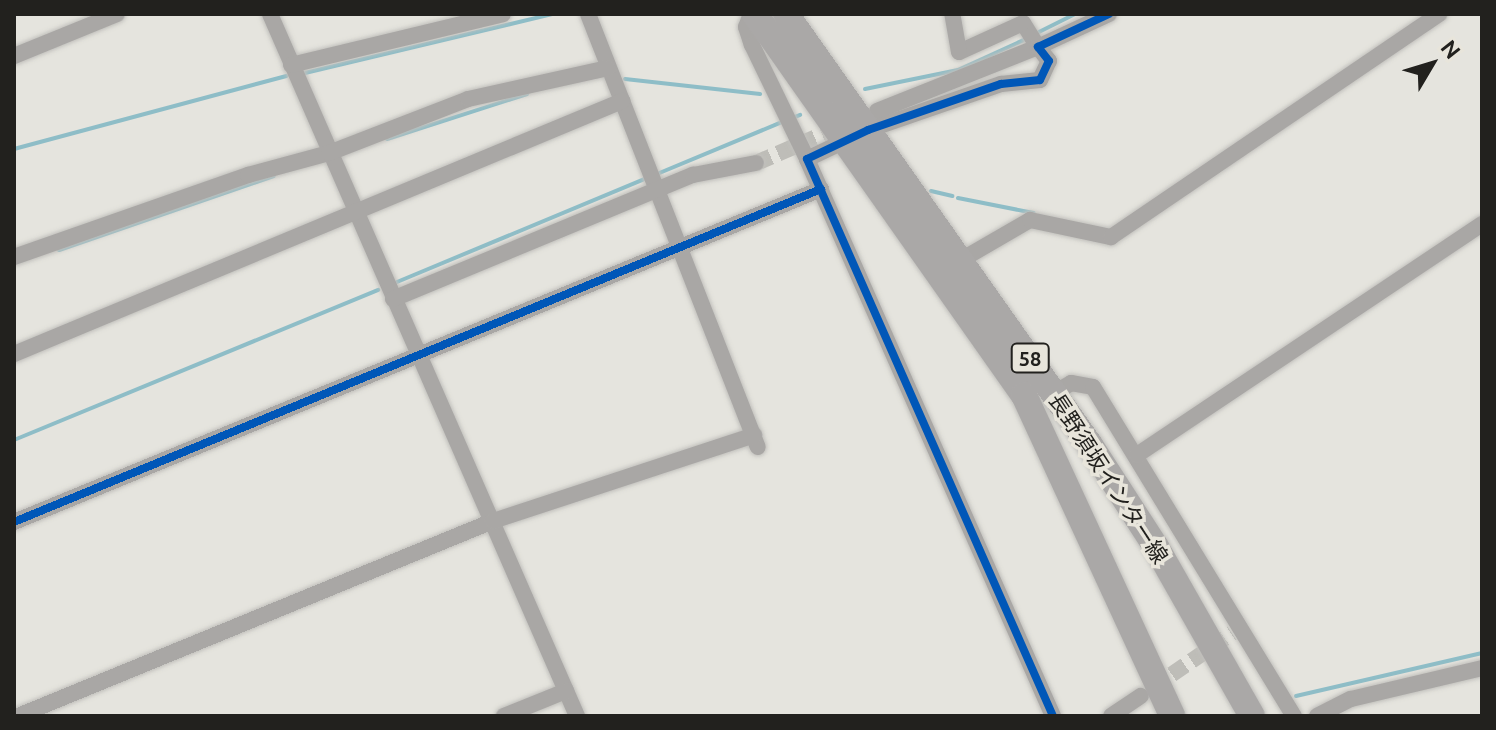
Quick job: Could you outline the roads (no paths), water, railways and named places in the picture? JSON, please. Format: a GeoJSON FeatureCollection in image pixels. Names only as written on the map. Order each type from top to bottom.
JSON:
{"type":"FeatureCollection","features":[{"type":"Feature","properties":{"kind":"main road","name":"長野須坂インター線"},"geometry":{"type":"LineString","coordinates":[[753,14],[863,127],[1024,395],[1172,716]]}},
{"type":"Feature","properties":{"kind":"main road","name":"長野須坂インター線"},"geometry":{"type":"LineString","coordinates":[[786,14],[1054,393],[1156,547],[1252,716]]}},
{"type":"Feature","properties":{"kind":"street"},"geometry":{"type":"LineString","coordinates":[[14,56],[117,14]]}},
{"type":"Feature","properties":{"kind":"street"},"geometry":{"type":"LineString","coordinates":[[270,14],[577,716]]}},
{"type":"Feature","properties":{"kind":"street"},"geometry":{"type":"LineString","coordinates":[[291,65],[503,14]]}},
{"type":"Feature","properties":{"kind":"street"},"geometry":{"type":"LineString","coordinates":[[18,716],[493,521],[756,441],[683,248],[588,14]]}},
{"type":"Feature","properties":{"kind":"street"},"geometry":{"type":"LineString","coordinates":[[753,14],[746,27],[752,45],[821,189],[1053,716]]}},
{"type":"Feature","properties":{"kind":"street"},"geometry":{"type":"LineString","coordinates":[[863,127],[1001,84],[1040,80],[1049,61],[1023,23],[959,52],[952,14]]}},
{"type":"Feature","properties":{"kind":"street"},"geometry":{"type":"LineString","coordinates":[[807,159],[1033,39],[1109,14]]}},
{"type":"Feature","properties":{"kind":"street"},"geometry":{"type":"LineString","coordinates":[[961,260],[1030,220],[1111,237],[1439,14]]}},
{"type":"Feature","properties":{"kind":"street"},"geometry":{"type":"LineString","coordinates":[[14,257],[248,175],[329,153],[468,99],[608,68]]}},
{"type":"Feature","properties":{"kind":"street"},"geometry":{"type":"LineString","coordinates":[[14,354],[622,101]]}},
{"type":"Feature","properties":{"kind":"street"},"geometry":{"type":"LineString","coordinates":[[393,299],[656,186],[693,175],[756,163]]}},
{"type":"Feature","properties":{"kind":"street"},"geometry":{"type":"LineString","coordinates":[[14,522],[821,189]]}},
{"type":"Feature","properties":{"kind":"street"},"geometry":{"type":"LineString","coordinates":[[1137,455],[1482,224]]}},
{"type":"Feature","properties":{"kind":"street"},"geometry":{"type":"LineString","coordinates":[[1054,393],[1071,383],[1093,387],[1294,716]]}},
{"type":"Feature","properties":{"kind":"street"},"geometry":{"type":"LineString","coordinates":[[1317,716],[1351,699],[1482,668]]}},
{"type":"Feature","properties":{"kind":"street"},"geometry":{"type":"LineString","coordinates":[[504,716],[566,691]]}},
{"type":"Feature","properties":{"kind":"street"},"geometry":{"type":"LineString","coordinates":[[1111,716],[1141,696]]}},
{"type":"Feature","properties":{"kind":"waterway"},"geometry":{"type":"LineString","coordinates":[[305,73],[552,14]]}},
{"type":"Feature","properties":{"kind":"waterway"},"geometry":{"type":"LineString","coordinates":[[1033,35],[1075,14]]}},
{"type":"Feature","properties":{"kind":"waterway"},"geometry":{"type":"LineString","coordinates":[[865,89],[958,70],[1026,39]]}},
{"type":"Feature","properties":{"kind":"waterway"},"geometry":{"type":"LineString","coordinates":[[14,149],[286,76]]}},
{"type":"Feature","properties":{"kind":"waterway"},"geometry":{"type":"LineString","coordinates":[[625,79],[760,94]]}},
{"type":"Feature","properties":{"kind":"waterway"},"geometry":{"type":"LineString","coordinates":[[387,139],[527,94]]}},
{"type":"Feature","properties":{"kind":"waterway"},"geometry":{"type":"LineString","coordinates":[[790,119],[800,115]]}},
{"type":"Feature","properties":{"kind":"waterway"},"geometry":{"type":"LineString","coordinates":[[657,174],[782,122]]}},
{"type":"Feature","properties":{"kind":"waterway"},"geometry":{"type":"LineString","coordinates":[[59,250],[274,176]]}},
{"type":"Feature","properties":{"kind":"waterway"},"geometry":{"type":"LineString","coordinates":[[397,282],[649,177]]}},
{"type":"Feature","properties":{"kind":"waterway"},"geometry":{"type":"LineString","coordinates":[[931,191],[952,196]]}},
{"type":"Feature","properties":{"kind":"waterway"},"geometry":{"type":"LineString","coordinates":[[958,198],[1034,213]]}},
{"type":"Feature","properties":{"kind":"waterway"},"geometry":{"type":"LineString","coordinates":[[14,440],[378,290]]}},
{"type":"Feature","properties":{"kind":"waterway"},"geometry":{"type":"LineString","coordinates":[[1296,696],[1482,653]]}},
{"type":"Feature","properties":{"kind":"tunnel"},"geometry":{"type":"LineString","coordinates":[[756,163],[842,126]]}},
{"type":"Feature","properties":{"kind":"tunnel"},"geometry":{"type":"LineString","coordinates":[[1152,688],[1232,633]]}}]}
